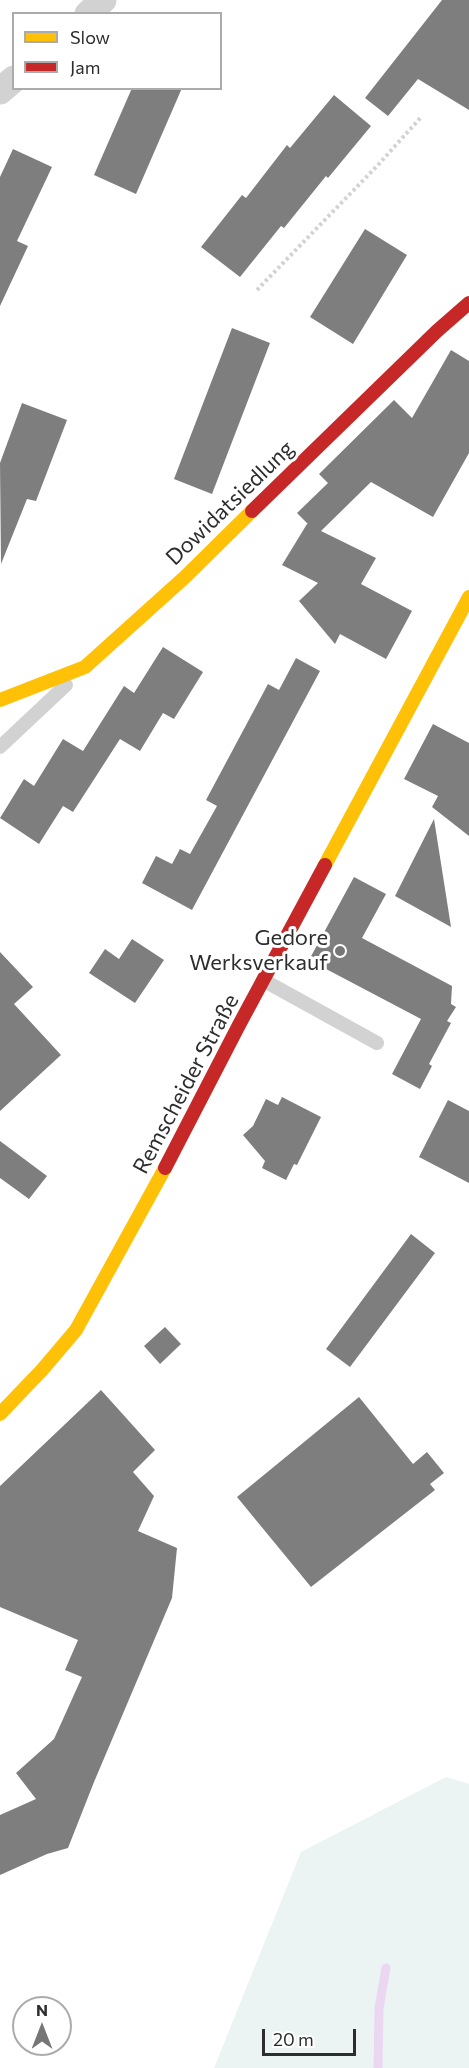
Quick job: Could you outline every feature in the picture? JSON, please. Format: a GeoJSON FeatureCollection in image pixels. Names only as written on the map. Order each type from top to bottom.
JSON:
{"type":"FeatureCollection","features":[{"type":"Feature","properties":{"kind":"main road","name":"Dowidatsiedlung"},"geometry":{"type":"LineString","coordinates":[[0,700],[85,668],[185,577],[437,331],[469,303]]}},
{"type":"Feature","properties":{"kind":"main road","name":"Remscheider Straße"},"geometry":{"type":"LineString","coordinates":[[0,1414],[76,1330],[170,1160],[263,981],[469,597]]}},
{"type":"Feature","properties":{"kind":"street"},"geometry":{"type":"LineString","coordinates":[[90,12],[103,0]]}},
{"type":"Feature","properties":{"kind":"street"},"geometry":{"type":"LineString","coordinates":[[0,91],[12,81]]}},
{"type":"Feature","properties":{"kind":"lane"},"geometry":{"type":"LineString","coordinates":[[0,747],[85,668]]}},
{"type":"Feature","properties":{"kind":"lane"},"geometry":{"type":"LineString","coordinates":[[263,981],[377,1043]]}},
{"type":"Feature","properties":{"kind":"path"},"geometry":{"type":"LineString","coordinates":[[257,290],[422,116]]}},
{"type":"Feature","properties":{"kind":"shaded area"},"geometry":{"type":"Polygon","coordinates":[[[446,1777],[469,1784],[469,2068],[214,2068],[301,1852],[446,1777]]]}},
{"type":"Feature","properties":{"kind":"building"},"geometry":{"type":"Polygon","coordinates":[[[442,0],[469,0],[469,110],[418,79],[388,116],[365,98],[442,0]]]}},
{"type":"Feature","properties":{"kind":"building"},"geometry":{"type":"Polygon","coordinates":[[[131,90],[181,90],[136,194],[94,175],[131,90]]]}},
{"type":"Feature","properties":{"kind":"building"},"geometry":{"type":"Polygon","coordinates":[[[334,95],[371,126],[284,228],[281,226],[240,277],[201,247],[242,195],[246,198],[287,145],[290,148],[334,95]]]}},
{"type":"Feature","properties":{"kind":"building"},"geometry":{"type":"Polygon","coordinates":[[[13,149],[52,167],[17,241],[28,246],[0,306],[0,177],[13,149]]]}},
{"type":"Feature","properties":{"kind":"building"},"geometry":{"type":"Polygon","coordinates":[[[365,229],[407,255],[353,344],[310,317],[365,229]]]}},
{"type":"Feature","properties":{"kind":"building"},"geometry":{"type":"Polygon","coordinates":[[[232,328],[270,343],[212,494],[174,479],[232,328]]]}},
{"type":"Feature","properties":{"kind":"building"},"geometry":{"type":"Polygon","coordinates":[[[451,350],[469,361],[469,453],[433,517],[371,482],[321,531],[376,558],[361,584],[412,611],[386,659],[340,634],[335,644],[299,601],[318,583],[282,565],[308,524],[297,513],[328,483],[319,474],[394,400],[412,418],[451,350]]]}},
{"type":"Feature","properties":{"kind":"building"},"geometry":{"type":"Polygon","coordinates":[[[22,403],[67,420],[36,501],[27,499],[1,564],[0,463],[22,403]]]}},
{"type":"Feature","properties":{"kind":"building"},"geometry":{"type":"Polygon","coordinates":[[[163,647],[203,672],[174,719],[163,713],[140,751],[120,739],[73,812],[63,806],[39,844],[0,818],[24,779],[34,786],[63,739],[83,751],[124,686],[134,693],[163,647]]]}},
{"type":"Feature","properties":{"kind":"building"},"geometry":{"type":"Polygon","coordinates":[[[296,658],[320,671],[192,910],[142,883],[156,856],[172,864],[180,849],[190,854],[217,806],[206,800],[268,684],[279,690],[296,658]]]}},
{"type":"Feature","properties":{"kind":"building"},"geometry":{"type":"Polygon","coordinates":[[[433,724],[469,743],[469,836],[432,807],[438,796],[404,779],[433,724]]]}},
{"type":"Feature","properties":{"kind":"building"},"geometry":{"type":"Polygon","coordinates":[[[434,819],[451,927],[395,896],[434,819]]]}},
{"type":"Feature","properties":{"kind":"building"},"geometry":{"type":"Polygon","coordinates":[[[354,877],[386,894],[362,938],[452,986],[451,1004],[456,1007],[447,1021],[451,1023],[429,1064],[432,1066],[420,1089],[392,1074],[421,1019],[309,960],[354,877]]]}},
{"type":"Feature","properties":{"kind":"building"},"geometry":{"type":"Polygon","coordinates":[[[132,939],[164,960],[135,1003],[89,973],[105,949],[119,959],[132,939]]]}},
{"type":"Feature","properties":{"kind":"building"},"geometry":{"type":"Polygon","coordinates":[[[0,952],[33,987],[14,1004],[61,1055],[0,1111],[0,952]]]}},
{"type":"Feature","properties":{"kind":"building"},"geometry":{"type":"Polygon","coordinates":[[[282,1097],[321,1117],[297,1165],[294,1164],[286,1180],[262,1168],[265,1161],[243,1135],[253,1126],[266,1099],[278,1105],[282,1097]]]}},
{"type":"Feature","properties":{"kind":"building"},"geometry":{"type":"Polygon","coordinates":[[[448,1100],[469,1111],[469,1183],[419,1157],[448,1100]]]}},
{"type":"Feature","properties":{"kind":"building"},"geometry":{"type":"Polygon","coordinates":[[[0,1141],[47,1176],[29,1199],[0,1178],[0,1141]]]}},
{"type":"Feature","properties":{"kind":"building"},"geometry":{"type":"Polygon","coordinates":[[[411,1234],[435,1253],[350,1367],[326,1349],[411,1234]]]}},
{"type":"Feature","properties":{"kind":"building"},"geometry":{"type":"Polygon","coordinates":[[[165,1327],[181,1344],[160,1364],[144,1346],[165,1327]]]}},
{"type":"Feature","properties":{"kind":"building"},"geometry":{"type":"Polygon","coordinates":[[[101,1390],[155,1450],[133,1472],[154,1496],[138,1531],[177,1548],[172,1598],[68,1848],[47,1854],[0,1875],[0,1815],[36,1799],[16,1773],[54,1739],[82,1677],[65,1670],[78,1640],[0,1607],[0,1486],[101,1390]]]}},
{"type":"Feature","properties":{"kind":"building"},"geometry":{"type":"Polygon","coordinates":[[[359,1397],[413,1464],[427,1452],[444,1473],[430,1484],[435,1490],[311,1587],[237,1497],[359,1397]]]}},
{"type":"Feature","properties":{"kind":"waterway"},"geometry":{"type":"LineString","coordinates":[[378,2068],[379,2008],[386,1968]]}},
{"type":"Feature","properties":{"kind":"traffic: slow"},"geometry":{"type":"LineString","coordinates":[[0,700],[85,667],[185,577],[252,511]]}},
{"type":"Feature","properties":{"kind":"traffic: slow"},"geometry":{"type":"LineString","coordinates":[[325,865],[469,597]]}},
{"type":"Feature","properties":{"kind":"traffic: slow"},"geometry":{"type":"LineString","coordinates":[[0,1414],[76,1330],[165,1168]]}},
{"type":"Feature","properties":{"kind":"traffic: jam"},"geometry":{"type":"LineString","coordinates":[[252,511],[437,331],[469,303]]}},
{"type":"Feature","properties":{"kind":"traffic: jam"},"geometry":{"type":"LineString","coordinates":[[165,1168],[325,865]]}},
{"type":"Feature","properties":{"kind":"place","name":"Gedore Werksverkauf"},"geometry":{"type":"Point","coordinates":[340,951]}}]}
